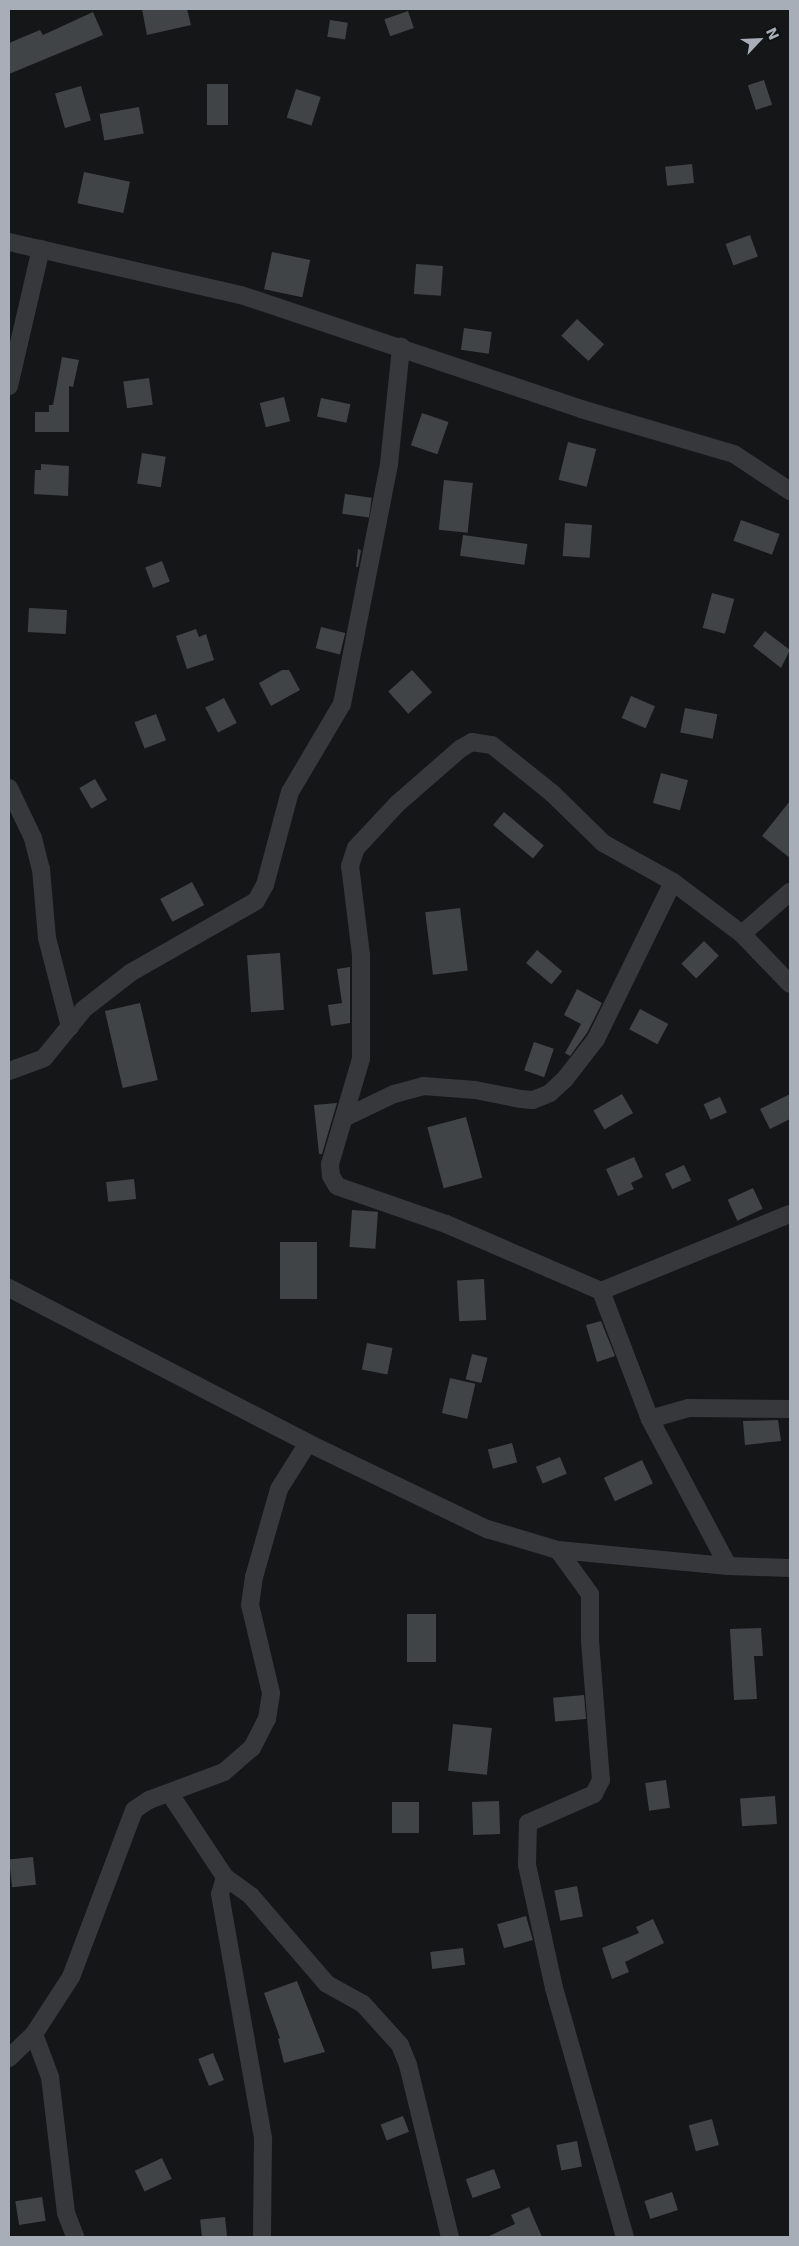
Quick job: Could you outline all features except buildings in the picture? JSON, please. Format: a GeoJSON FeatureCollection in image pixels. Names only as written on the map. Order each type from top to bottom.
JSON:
{"type":"FeatureCollection","features":[{"type":"Feature","properties":{"kind":"street"},"geometry":{"type":"LineString","coordinates":[[9,242],[241,295],[581,409],[734,454],[790,491]]}},
{"type":"Feature","properties":{"kind":"street"},"geometry":{"type":"LineString","coordinates":[[9,386],[41,249]]}},
{"type":"Feature","properties":{"kind":"street"},"geometry":{"type":"LineString","coordinates":[[9,1071],[44,1058],[84,1009],[130,973],[256,900],[265,886],[290,792],[342,704],[388,464],[401,348]]}},
{"type":"Feature","properties":{"kind":"street"},"geometry":{"type":"LineString","coordinates":[[790,984],[742,934],[673,882],[603,843],[552,793],[492,745],[472,742],[460,749],[391,810],[356,848],[350,866],[361,955],[363,1008],[361,1059],[330,1164],[331,1176],[337,1186],[446,1224],[602,1291],[790,1214]]}},
{"type":"Feature","properties":{"kind":"street"},"geometry":{"type":"LineString","coordinates":[[9,788],[34,838],[41,869],[47,938],[70,1027]]}},
{"type":"Feature","properties":{"kind":"street"},"geometry":{"type":"LineString","coordinates":[[344,1118],[394,1094],[423,1086],[475,1090],[532,1100],[550,1093],[565,1079],[596,1039],[673,882]]}},
{"type":"Feature","properties":{"kind":"street"},"geometry":{"type":"LineString","coordinates":[[742,934],[790,892]]}},
{"type":"Feature","properties":{"kind":"street"},"geometry":{"type":"LineString","coordinates":[[9,1288],[308,1443],[487,1529],[558,1550],[728,1566],[790,1569]]}},
{"type":"Feature","properties":{"kind":"street"},"geometry":{"type":"LineString","coordinates":[[602,1291],[650,1419],[728,1566]]}},
{"type":"Feature","properties":{"kind":"street"},"geometry":{"type":"LineString","coordinates":[[650,1419],[688,1408],[790,1409]]}},
{"type":"Feature","properties":{"kind":"street"},"geometry":{"type":"LineString","coordinates":[[9,2058],[34,2034],[71,1977],[134,1810],[224,1772],[252,1748],[267,1719],[271,1692],[250,1605],[280,1488],[308,1443]]}},
{"type":"Feature","properties":{"kind":"street"},"geometry":{"type":"LineString","coordinates":[[558,1550],[590,1594],[590,1641],[601,1780],[594,1794],[528,1823],[527,1865],[554,1988],[625,2237]]}},
{"type":"Feature","properties":{"kind":"street"},"geometry":{"type":"LineString","coordinates":[[170,1794],[225,1877],[251,1896],[327,1984],[363,2004],[400,2045],[408,2065],[450,2237]]}},
{"type":"Feature","properties":{"kind":"street"},"geometry":{"type":"LineString","coordinates":[[225,1877],[220,1894],[263,2139],[262,2237]]}},
{"type":"Feature","properties":{"kind":"street"},"geometry":{"type":"LineString","coordinates":[[34,2034],[50,2077],[66,2213],[75,2237]]}}]}
